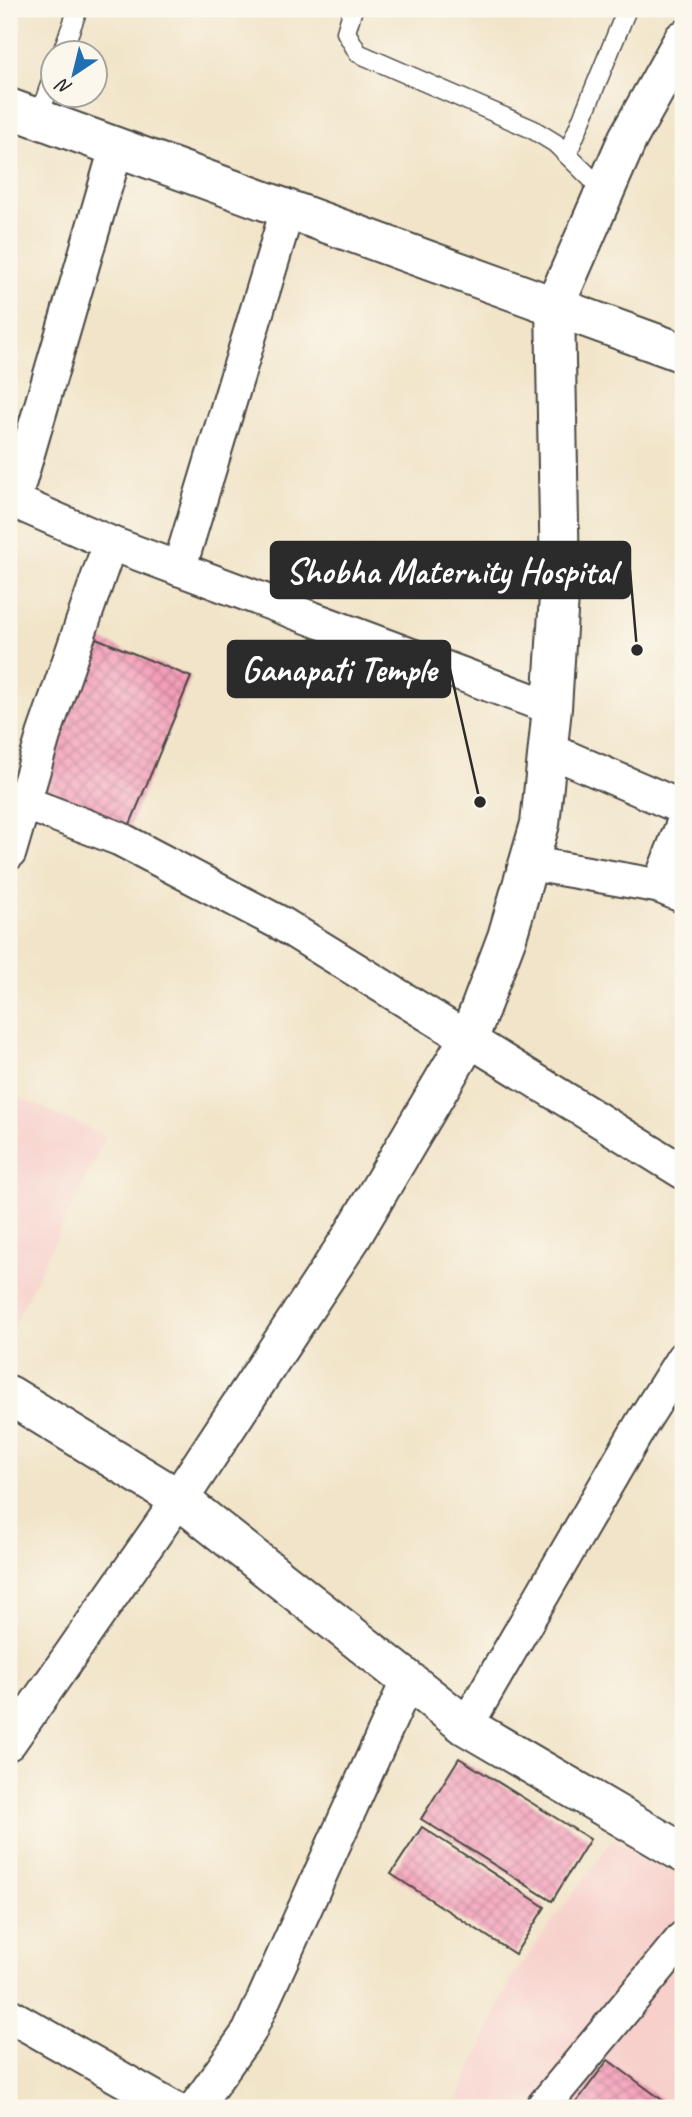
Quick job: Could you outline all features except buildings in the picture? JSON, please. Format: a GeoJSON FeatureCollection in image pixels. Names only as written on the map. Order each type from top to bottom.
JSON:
{"type":"FeatureCollection","features":[{"type":"Feature","properties":{"kind":"street"},"geometry":{"type":"LineString","coordinates":[[9,1743],[179,1499],[351,1238],[469,1038],[507,937],[540,824],[552,708],[560,580],[555,305],[628,138],[683,40]]}},
{"type":"Feature","properties":{"kind":"street"},"geometry":{"type":"LineString","coordinates":[[23,113],[683,353]]}},
{"type":"Feature","properties":{"kind":"street"},"geometry":{"type":"LineString","coordinates":[[117,146],[12,500],[110,543],[552,708]]}},
{"type":"Feature","properties":{"kind":"street"},"geometry":{"type":"LineString","coordinates":[[179,569],[288,208]]}},
{"type":"Feature","properties":{"kind":"street"},"geometry":{"type":"LineString","coordinates":[[9,853],[16,800],[44,734],[110,543]]}},
{"type":"Feature","properties":{"kind":"street"},"geometry":{"type":"LineString","coordinates":[[547,749],[683,808]]}},
{"type":"Feature","properties":{"kind":"street"},"geometry":{"type":"LineString","coordinates":[[16,800],[120,839],[247,906],[469,1038],[683,1172]]}},
{"type":"Feature","properties":{"kind":"street"},"geometry":{"type":"LineString","coordinates":[[528,863],[671,891],[683,824]]}},
{"type":"Feature","properties":{"kind":"street"},"geometry":{"type":"LineString","coordinates":[[467,1726],[642,1423],[683,1358]]}},
{"type":"Feature","properties":{"kind":"street"},"geometry":{"type":"LineString","coordinates":[[9,1395],[179,1499],[467,1726],[683,1853]]}},
{"type":"Feature","properties":{"kind":"street"},"geometry":{"type":"LineString","coordinates":[[195,2108],[249,2032],[408,1679]]}},
{"type":"Feature","properties":{"kind":"street"},"geometry":{"type":"LineString","coordinates":[[542,2108],[683,1938]]}},
{"type":"Feature","properties":{"kind":"street"},"geometry":{"type":"LineString","coordinates":[[9,2015],[173,2108]]}},
{"type":"Feature","properties":{"kind":"lane"},"geometry":{"type":"LineString","coordinates":[[67,38],[78,9]]}},
{"type":"Feature","properties":{"kind":"lane"},"geometry":{"type":"LineString","coordinates":[[353,9],[346,32],[358,52],[532,129],[567,155],[605,192]]}},
{"type":"Feature","properties":{"kind":"lane"},"geometry":{"type":"LineString","coordinates":[[567,155],[627,9]]}},
{"type":"Feature","properties":{"kind":"lane"},"geometry":{"type":"LineString","coordinates":[[23,113],[38,95]]}},
{"type":"Feature","properties":{"kind":"shaded area"},"geometry":{"type":"Polygon","coordinates":[[[9,1093],[106,1136],[10,1333],[9,1332],[9,1093]]]}},
{"type":"Feature","properties":{"kind":"shaded area"},"geometry":{"type":"Polygon","coordinates":[[[613,1839],[683,1878],[683,2108],[454,2108],[512,1977],[613,1839]]]}},
{"type":"Feature","properties":{"kind":"place","name":"Shobha Maternity Hospital"},"geometry":{"type":"Point","coordinates":[637,650]}},
{"type":"Feature","properties":{"kind":"place","name":"Ganapati Temple"},"geometry":{"type":"Point","coordinates":[480,802]}}]}
